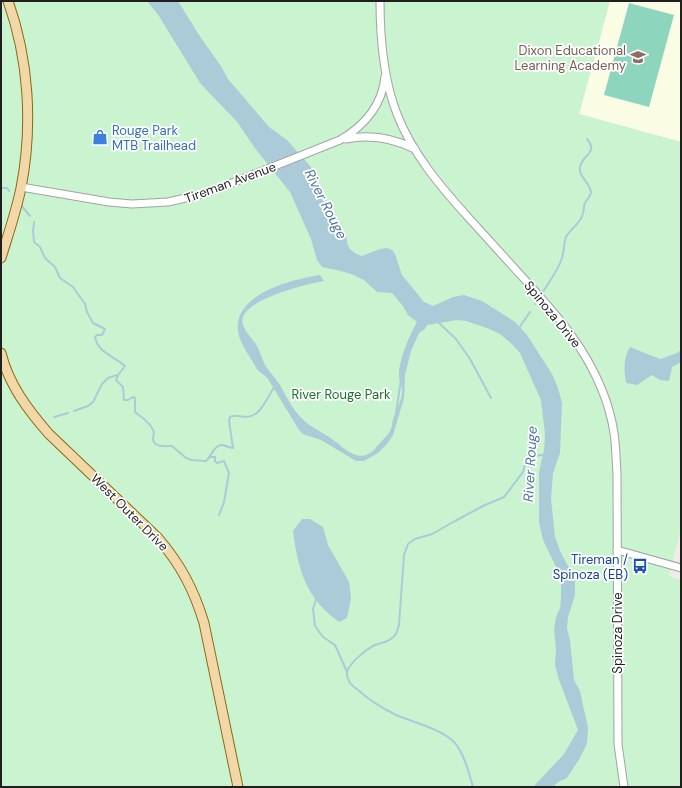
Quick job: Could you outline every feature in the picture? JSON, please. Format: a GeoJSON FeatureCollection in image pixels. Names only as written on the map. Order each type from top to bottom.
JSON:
{"type":"FeatureCollection","features":[{"type":"Feature","properties":{"kind":"main road"},"geometry":{"type":"LineString","coordinates":[[1,258],[21,187],[26,149],[27,98],[22,54],[8,1]]}},
{"type":"Feature","properties":{"kind":"main road","name":"West Outer Drive"},"geometry":{"type":"LineString","coordinates":[[1,355],[14,388],[36,419],[49,434],[158,538],[169,550],[183,571],[198,604],[204,624],[238,787]]}},
{"type":"Feature","properties":{"kind":"street","name":"Spinoza Drive"},"geometry":{"type":"LineString","coordinates":[[380,1],[382,51],[391,96],[397,115],[415,150],[429,171],[450,197],[574,337],[588,360],[602,390],[614,432],[617,473],[618,744],[624,787]]}},
{"type":"Feature","properties":{"kind":"street"},"geometry":{"type":"LineString","coordinates":[[340,140],[359,127],[372,113],[382,93],[386,71]]}},
{"type":"Feature","properties":{"kind":"street"},"geometry":{"type":"LineString","coordinates":[[340,140],[360,136],[380,137],[400,142],[415,150]]}},
{"type":"Feature","properties":{"kind":"street","name":"Tireman Avenue"},"geometry":{"type":"LineString","coordinates":[[21,187],[109,202],[154,204],[181,200],[203,194],[340,140]]}},
{"type":"Feature","properties":{"kind":"street"},"geometry":{"type":"LineString","coordinates":[[617,550],[681,567]]}},
{"type":"Feature","properties":{"kind":"shaded area","name":"Dixon Educational Learning Academy"},"geometry":{"type":"Polygon","coordinates":[[[610,1],[681,1],[681,142],[579,114],[610,1]]]}},
{"type":"Feature","properties":{"kind":"green space","name":"River Rouge Park"},"geometry":{"type":"Polygon","coordinates":[[[1,1],[610,1],[579,114],[681,142],[681,528],[669,576],[681,580],[681,787],[1,787],[1,1]]]}},
{"type":"Feature","properties":{"kind":"green space"},"geometry":{"type":"Polygon","coordinates":[[[629,3],[674,15],[649,107],[604,95],[629,3]]]}},
{"type":"Feature","properties":{"kind":"water"},"geometry":{"type":"Polygon","coordinates":[[[147,1],[178,1],[228,79],[269,127],[287,140],[311,167],[332,226],[343,231],[346,236],[347,243],[352,251],[362,256],[380,249],[387,248],[392,250],[395,254],[402,275],[424,302],[433,306],[453,297],[464,295],[482,301],[515,322],[527,335],[552,374],[562,403],[560,453],[553,473],[551,499],[555,537],[560,551],[575,579],[575,595],[568,617],[567,628],[570,640],[574,680],[580,691],[588,728],[587,744],[578,761],[567,778],[558,782],[553,787],[533,787],[564,754],[578,730],[559,680],[555,665],[556,649],[554,630],[556,617],[560,608],[561,583],[559,573],[543,540],[539,522],[539,472],[544,450],[545,434],[541,400],[520,353],[500,334],[466,321],[457,320],[427,325],[425,329],[419,333],[411,351],[405,375],[404,398],[393,435],[378,453],[364,461],[356,461],[321,440],[303,434],[299,430],[268,379],[257,369],[240,339],[238,324],[242,312],[251,301],[277,286],[307,277],[320,275],[324,281],[279,293],[256,304],[248,310],[242,321],[247,333],[257,346],[268,370],[278,382],[299,416],[308,424],[349,452],[359,456],[365,456],[375,449],[391,430],[393,419],[402,394],[399,376],[400,363],[417,322],[408,315],[403,306],[392,293],[377,292],[364,280],[351,274],[322,267],[317,260],[311,239],[290,192],[254,147],[238,123],[200,83],[159,16],[147,1]]]}},
{"type":"Feature","properties":{"kind":"water"},"geometry":{"type":"Polygon","coordinates":[[[630,347],[661,359],[681,350],[681,362],[672,367],[669,381],[660,380],[652,375],[637,385],[626,383],[626,356],[630,347]]]}},
{"type":"Feature","properties":{"kind":"water"},"geometry":{"type":"Polygon","coordinates":[[[302,519],[310,519],[323,527],[328,545],[349,582],[351,598],[347,618],[339,622],[328,613],[311,593],[301,571],[293,531],[302,519]]]}},
{"type":"Feature","properties":{"kind":"waterway"},"geometry":{"type":"LineString","coordinates":[[541,295],[558,268],[563,256],[566,237],[581,218],[585,203],[591,193],[589,185],[582,177],[580,171],[581,163],[591,151],[590,144],[587,139]]}},
{"type":"Feature","properties":{"kind":"waterway"},"geometry":{"type":"LineString","coordinates":[[1,188],[7,188],[9,191]]}},
{"type":"Feature","properties":{"kind":"waterway"},"geometry":{"type":"LineString","coordinates":[[21,205],[30,216]]}},
{"type":"Feature","properties":{"kind":"waterway"},"geometry":{"type":"LineString","coordinates":[[34,222],[34,242],[40,247],[45,258],[55,267],[60,278],[73,287],[85,304],[87,312],[93,323],[105,329],[102,335],[97,335],[95,337],[99,347],[125,366],[116,380],[123,387],[124,400],[128,400],[133,397],[135,398],[135,412],[152,427],[154,432],[153,439],[156,444],[161,446],[172,446],[186,458],[206,461],[217,446],[223,445],[233,448],[229,421],[230,417],[246,417],[256,414],[263,406],[275,386]]}},
{"type":"Feature","properties":{"kind":"waterway"},"geometry":{"type":"LineString","coordinates":[[519,328],[530,312]]}},
{"type":"Feature","properties":{"kind":"waterway"},"geometry":{"type":"LineString","coordinates":[[439,323],[456,339],[470,359],[491,398]]}},
{"type":"Feature","properties":{"kind":"waterway"},"geometry":{"type":"LineString","coordinates":[[74,411],[88,406],[93,402],[102,384],[108,378],[117,375]]}},
{"type":"Feature","properties":{"kind":"waterway"},"geometry":{"type":"LineString","coordinates":[[396,413],[401,380]]}},
{"type":"Feature","properties":{"kind":"waterway"},"geometry":{"type":"LineString","coordinates":[[54,417],[68,413]]}},
{"type":"Feature","properties":{"kind":"waterway","name":"River Rouge"},"geometry":{"type":"LineString","coordinates":[[473,787],[463,757],[454,742],[442,733],[396,715],[376,704],[352,685],[347,678],[347,672],[348,668],[363,653],[375,645],[394,637],[396,634],[399,625],[404,555],[408,544],[415,539],[432,534],[483,506],[504,497],[523,472],[527,456],[545,455]]}},
{"type":"Feature","properties":{"kind":"waterway"},"geometry":{"type":"LineString","coordinates":[[210,457],[215,457],[215,461],[217,463],[224,461],[229,473],[224,502],[219,515]]}},
{"type":"Feature","properties":{"kind":"waterway"},"geometry":{"type":"LineString","coordinates":[[317,596],[313,609],[315,626],[323,637],[335,645],[347,672]]}},
{"type":"Feature","properties":{"kind":"place","name":"Dixon Educational Learning Academy"},"geometry":{"type":"Point","coordinates":[638,57]}},
{"type":"Feature","properties":{"kind":"place","name":"Rouge Park MTB Trailhead"},"geometry":{"type":"Point","coordinates":[100,137]}},
{"type":"Feature","properties":{"kind":"place","name":"Tireman / Spinoza (EB)"},"geometry":{"type":"Point","coordinates":[640,566]}}]}
